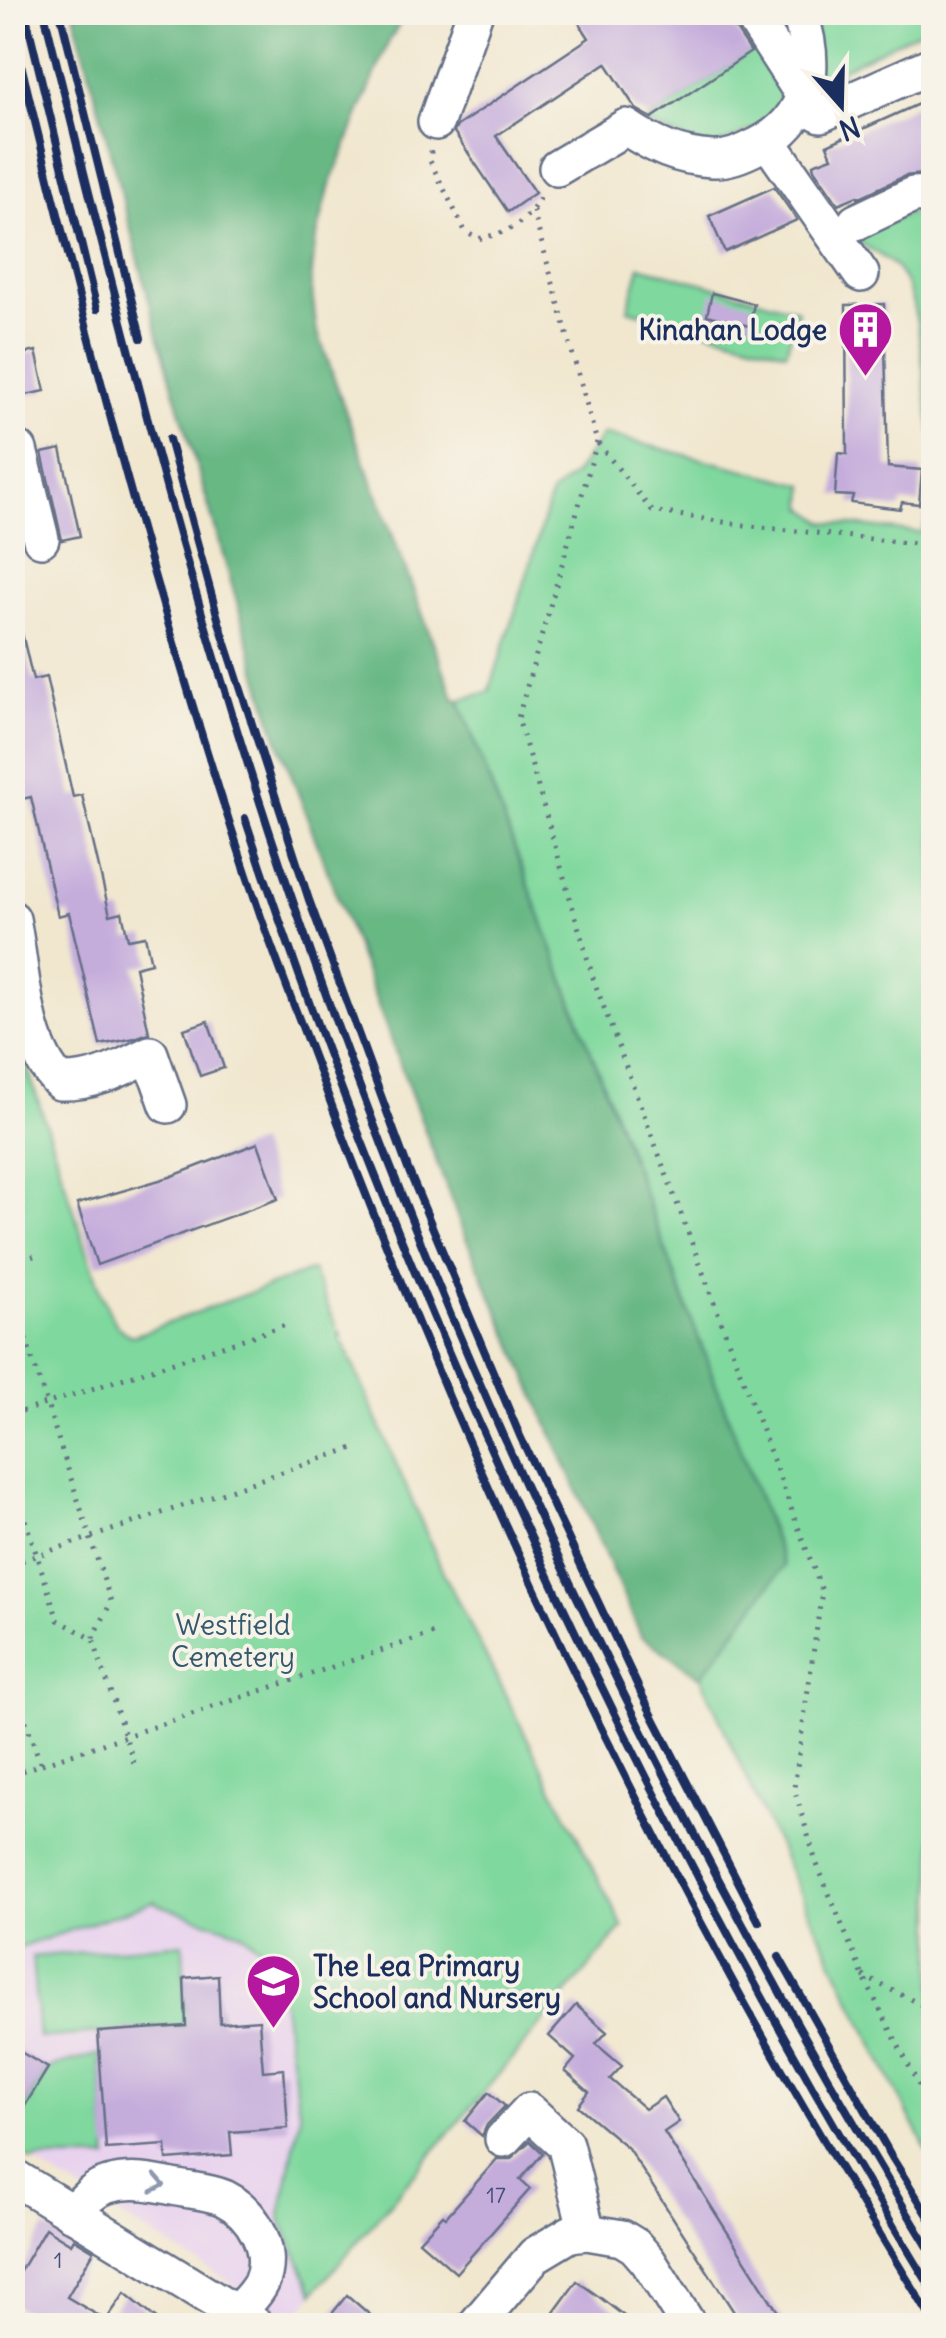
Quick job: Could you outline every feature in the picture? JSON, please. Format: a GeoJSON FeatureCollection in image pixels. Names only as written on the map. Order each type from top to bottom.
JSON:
{"type":"FeatureCollection","features":[{"type":"Feature","properties":{"kind":"street"},"geometry":{"type":"LineString","coordinates":[[436,122],[475,12]]}},
{"type":"Feature","properties":{"kind":"street"},"geometry":{"type":"LineString","coordinates":[[750,12],[803,100],[820,114],[934,64]]}},
{"type":"Feature","properties":{"kind":"street"},"geometry":{"type":"LineString","coordinates":[[557,168],[626,127],[650,144],[716,160],[768,141],[792,120],[803,100],[809,76],[807,35],[799,12]]}},
{"type":"Feature","properties":{"kind":"street"},"geometry":{"type":"LineString","coordinates":[[768,141],[861,274]]}},
{"type":"Feature","properties":{"kind":"street"},"geometry":{"type":"LineString","coordinates":[[856,222],[913,195],[934,194]]}},
{"type":"Feature","properties":{"kind":"street"},"geometry":{"type":"LineString","coordinates":[[12,451],[19,450],[41,538]]}},
{"type":"Feature","properties":{"kind":"street"},"geometry":{"type":"LineString","coordinates":[[12,919],[28,1012],[42,1060],[60,1082],[82,1083],[150,1054],[168,1104]]}},
{"type":"Feature","properties":{"kind":"street"},"geometry":{"type":"LineString","coordinates":[[503,2138],[529,2111],[565,2144],[587,2232]]}},
{"type":"Feature","properties":{"kind":"street"},"geometry":{"type":"LineString","coordinates":[[15,2184],[72,2214],[246,2320],[266,2263],[258,2228],[238,2206],[221,2196],[138,2180],[106,2185],[72,2214]]}},
{"type":"Feature","properties":{"kind":"street"},"geometry":{"type":"LineString","coordinates":[[475,2326],[534,2255],[570,2234],[587,2232],[622,2238],[634,2246],[648,2261],[689,2326]]}},
{"type":"Feature","properties":{"kind":"path"},"geometry":{"type":"LineString","coordinates":[[436,122],[430,162],[465,232],[477,239],[505,233],[533,212],[557,168]]}},
{"type":"Feature","properties":{"kind":"path"},"geometry":{"type":"LineString","coordinates":[[533,212],[597,442],[652,511],[934,546]]}},
{"type":"Feature","properties":{"kind":"path"},"geometry":{"type":"LineString","coordinates":[[597,442],[518,718],[594,981],[822,1591],[794,1788],[816,1862],[864,1976],[934,2116]]}},
{"type":"Feature","properties":{"kind":"path"},"geometry":{"type":"LineString","coordinates":[[12,1222],[24,1259]]}},
{"type":"Feature","properties":{"kind":"path"},"geometry":{"type":"LineString","coordinates":[[12,1262],[34,1256]]}},
{"type":"Feature","properties":{"kind":"path"},"geometry":{"type":"LineString","coordinates":[[12,1312],[18,1315],[111,1602],[92,1640]]}},
{"type":"Feature","properties":{"kind":"path"},"geometry":{"type":"LineString","coordinates":[[12,1415],[286,1325]]}},
{"type":"Feature","properties":{"kind":"path"},"geometry":{"type":"LineString","coordinates":[[12,1564],[359,1446]]}},
{"type":"Feature","properties":{"kind":"path"},"geometry":{"type":"LineString","coordinates":[[12,1480],[58,1620],[92,1640],[135,1766]]}},
{"type":"Feature","properties":{"kind":"path"},"geometry":{"type":"LineString","coordinates":[[12,1774],[440,1631]]}},
{"type":"Feature","properties":{"kind":"path"},"geometry":{"type":"LineString","coordinates":[[12,1681],[41,1765]]}},
{"type":"Feature","properties":{"kind":"path"},"geometry":{"type":"LineString","coordinates":[[864,1976],[922,2005],[934,2007]]}},
{"type":"Feature","properties":{"kind":"shaded area","name":"The Lea Primary School and Nursery"},"geometry":{"type":"Polygon","coordinates":[[[542,1768],[623,1927],[292,2320],[13,2150],[13,1950],[542,1768]]]}},
{"type":"Feature","properties":{"kind":"green space"},"geometry":{"type":"Polygon","coordinates":[[[74,13],[406,13],[388,43],[329,188],[315,244],[311,281],[316,327],[784,1566],[701,1677],[641,1636],[462,1229],[276,734],[160,342],[74,13]]]}},
{"type":"Feature","properties":{"kind":"green space"},"geometry":{"type":"Polygon","coordinates":[[[815,13],[933,13],[933,24],[840,70],[848,90],[826,93],[816,75],[815,13]]]}},
{"type":"Feature","properties":{"kind":"green space"},"geometry":{"type":"Polygon","coordinates":[[[763,43],[790,85],[760,126],[710,150],[645,123],[763,43]]]}},
{"type":"Feature","properties":{"kind":"green space"},"geometry":{"type":"Polygon","coordinates":[[[933,204],[933,440],[917,323],[905,281],[895,267],[850,236],[933,204]]]}},
{"type":"Feature","properties":{"kind":"green space"},"geometry":{"type":"Polygon","coordinates":[[[640,266],[798,310],[786,352],[628,309],[640,266]]]}},
{"type":"Feature","properties":{"kind":"green space"},"geometry":{"type":"Polygon","coordinates":[[[603,434],[805,485],[804,507],[824,522],[922,533],[933,497],[933,2163],[814,1922],[701,1677],[784,1565],[459,700],[489,692],[551,494],[575,474],[603,434]]]}},
{"type":"Feature","properties":{"kind":"green space","name":"Westfield Cemetery"},"geometry":{"type":"Polygon","coordinates":[[[12,1021],[102,1296],[122,1330],[133,1336],[312,1270],[443,1572],[623,1927],[314,2293],[280,2218],[300,2116],[276,1960],[241,1932],[155,1901],[13,1950],[12,1021]]]}},
{"type":"Feature","properties":{"kind":"green space"},"geometry":{"type":"Polygon","coordinates":[[[183,1943],[185,2010],[219,2008],[220,2023],[39,2038],[32,1957],[183,1943]]]}},
{"type":"Feature","properties":{"kind":"green space"},"geometry":{"type":"Polygon","coordinates":[[[99,2054],[108,2159],[32,2161],[13,2149],[12,2127],[48,2068],[99,2054]]]}},
{"type":"Feature","properties":{"kind":"building"},"geometry":{"type":"Polygon","coordinates":[[[572,12],[729,12],[732,24],[751,52],[652,118],[636,109],[606,63],[496,136],[535,193],[508,212],[454,132],[457,126],[589,38],[572,12]]]}},
{"type":"Feature","properties":{"kind":"building"},"geometry":{"type":"Polygon","coordinates":[[[934,97],[934,173],[905,176],[838,204],[813,164],[832,157],[827,145],[934,97]]]}},
{"type":"Feature","properties":{"kind":"building"},"geometry":{"type":"Polygon","coordinates":[[[774,187],[797,220],[725,252],[709,216],[774,187]]]}},
{"type":"Feature","properties":{"kind":"building"},"geometry":{"type":"Polygon","coordinates":[[[712,293],[754,304],[749,326],[707,315],[712,293]]]}},
{"type":"Feature","properties":{"kind":"building","name":"Kinahan Lodge"},"geometry":{"type":"Polygon","coordinates":[[[884,304],[888,467],[922,470],[919,504],[902,502],[900,509],[851,503],[853,496],[835,495],[838,453],[847,454],[846,305],[884,304]]]}},
{"type":"Feature","properties":{"kind":"building"},"geometry":{"type":"Polygon","coordinates":[[[36,351],[45,391],[12,398],[12,357],[36,351]]]}},
{"type":"Feature","properties":{"kind":"building"},"geometry":{"type":"Polygon","coordinates":[[[61,449],[80,536],[62,540],[42,453],[61,449]]]}},
{"type":"Feature","properties":{"kind":"building"},"geometry":{"type":"Polygon","coordinates":[[[22,633],[33,680],[46,677],[73,797],[82,795],[110,915],[122,912],[128,939],[145,936],[151,963],[135,967],[149,1033],[135,1038],[100,1045],[69,913],[58,916],[31,797],[22,799],[12,755],[12,634],[22,633]]]}},
{"type":"Feature","properties":{"kind":"building"},"geometry":{"type":"Polygon","coordinates":[[[208,1021],[224,1068],[200,1076],[184,1029],[208,1021]]]}},
{"type":"Feature","properties":{"kind":"building"},"geometry":{"type":"Polygon","coordinates":[[[258,1143],[278,1199],[97,1265],[77,1204],[170,1177],[258,1143]]]}},
{"type":"Feature","properties":{"kind":"building"},"geometry":{"type":"Polygon","coordinates":[[[218,1975],[220,2023],[259,2020],[263,2071],[284,2069],[288,2128],[230,2132],[232,2155],[167,2160],[166,2145],[106,2149],[98,2032],[186,2026],[184,1978],[218,1975]]]}},
{"type":"Feature","properties":{"kind":"building"},"geometry":{"type":"Polygon","coordinates":[[[576,2005],[607,2032],[596,2044],[622,2066],[610,2079],[645,2109],[663,2097],[679,2122],[664,2132],[787,2326],[743,2326],[628,2148],[578,2106],[589,2092],[565,2071],[575,2059],[549,2036],[576,2005]]]}},
{"type":"Feature","properties":{"kind":"building"},"geometry":{"type":"Polygon","coordinates":[[[12,2047],[48,2068],[12,2127],[12,2047]]]}},
{"type":"Feature","properties":{"kind":"building"},"geometry":{"type":"Polygon","coordinates":[[[489,2092],[505,2106],[482,2136],[465,2121],[489,2092]]]}},
{"type":"Feature","properties":{"kind":"building"},"geometry":{"type":"Polygon","coordinates":[[[530,2141],[543,2153],[520,2180],[530,2189],[456,2273],[419,2241],[443,2215],[446,2217],[497,2159],[510,2159],[530,2141]]]}},
{"type":"Feature","properties":{"kind":"building"},"geometry":{"type":"Polygon","coordinates":[[[45,2228],[71,2244],[74,2239],[94,2251],[67,2297],[106,2320],[125,2293],[165,2326],[48,2326],[13,2304],[13,2283],[45,2228]]]}},
{"type":"Feature","properties":{"kind":"building"},"geometry":{"type":"Polygon","coordinates":[[[577,2281],[602,2299],[637,2326],[544,2326],[577,2281]]]}},
{"type":"Feature","properties":{"kind":"building"},"geometry":{"type":"Polygon","coordinates":[[[347,2295],[383,2326],[322,2326],[347,2295]]]}},
{"type":"Feature","properties":{"kind":"railway"},"geometry":{"type":"LineString","coordinates":[[25,12],[97,309]]}},
{"type":"Feature","properties":{"kind":"railway"},"geometry":{"type":"LineString","coordinates":[[44,12],[190,573],[257,794],[357,1080],[499,1427],[577,1598],[747,1933],[934,2257]]}},
{"type":"Feature","properties":{"kind":"railway"},"geometry":{"type":"LineString","coordinates":[[60,12],[141,338]]}},
{"type":"Feature","properties":{"kind":"railway"},"geometry":{"type":"LineString","coordinates":[[12,27],[96,363],[190,697],[268,936],[361,1183],[503,1519],[607,1740],[770,2049],[934,2323]]}},
{"type":"Feature","properties":{"kind":"railway"},"geometry":{"type":"LineString","coordinates":[[169,439],[219,622],[309,900],[408,1169],[520,1436],[642,1695],[759,1922]]}},
{"type":"Feature","properties":{"kind":"railway"},"geometry":{"type":"LineString","coordinates":[[245,818],[310,1006],[382,1193],[545,1567],[665,1814],[729,1935],[934,2293]]}},
{"type":"Feature","properties":{"kind":"railway"},"geometry":{"type":"LineString","coordinates":[[779,1957],[934,2225]]}},
{"type":"Feature","properties":{"kind":"place","name":"Kinahan Lodge"},"geometry":{"type":"Point","coordinates":[866,379]}},
{"type":"Feature","properties":{"kind":"place","name":"The Lea Primary School and Nursery"},"geometry":{"type":"Point","coordinates":[274,2031]}}]}
